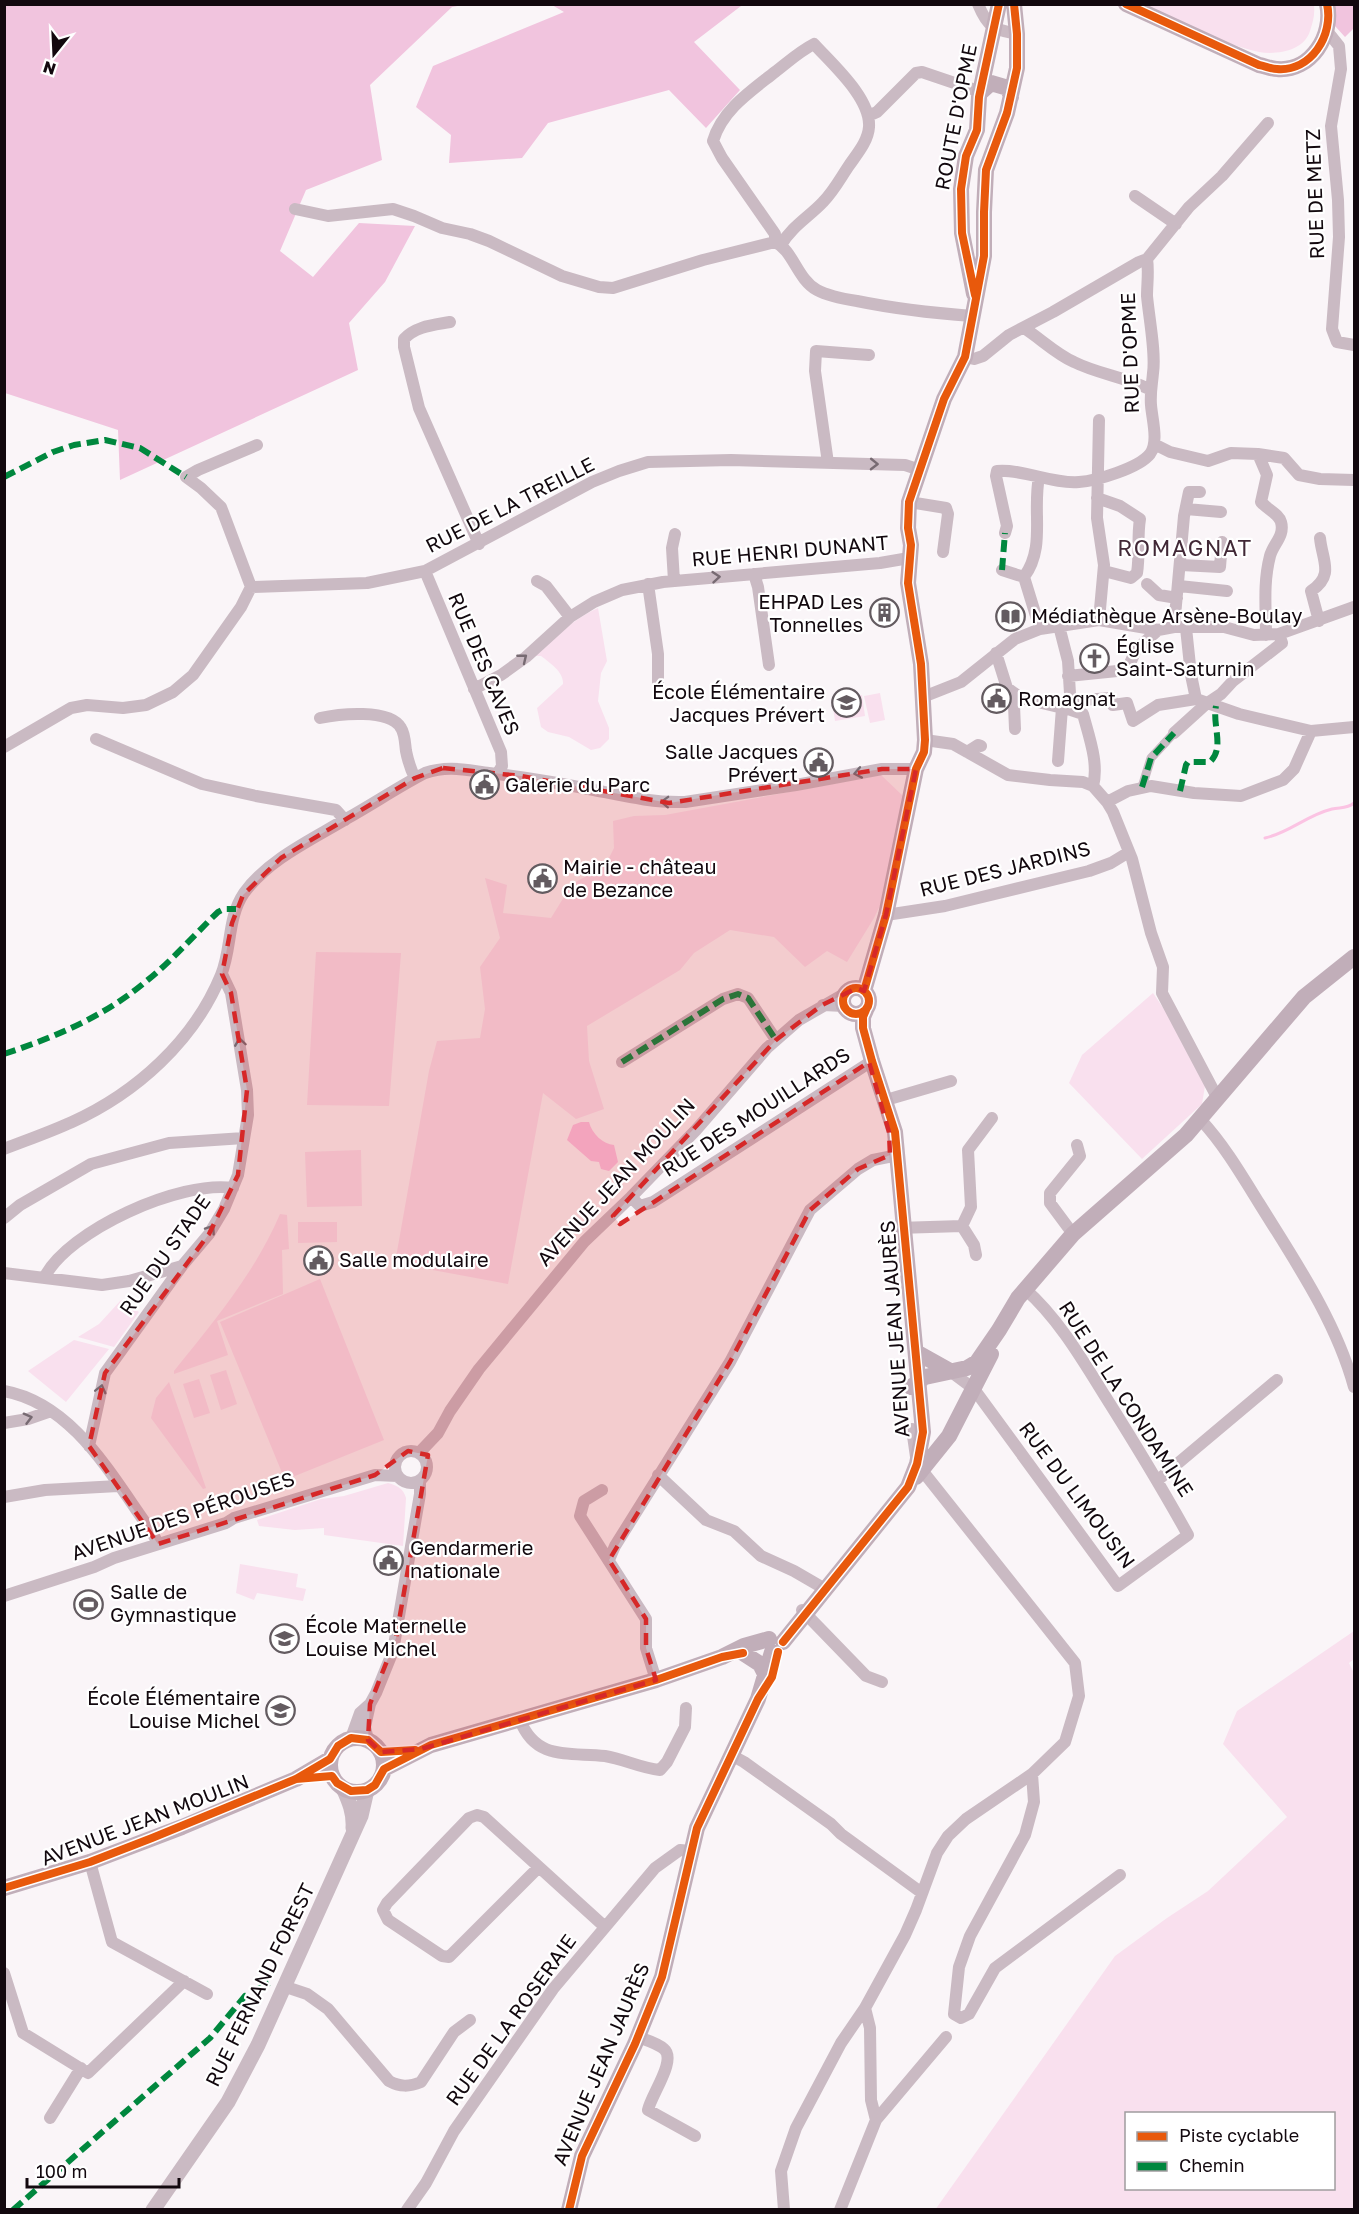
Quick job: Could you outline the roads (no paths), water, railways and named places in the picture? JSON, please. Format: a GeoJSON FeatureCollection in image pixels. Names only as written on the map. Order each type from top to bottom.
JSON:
{"type":"FeatureCollection","features":[{"type":"Feature","properties":{"kind":"main road","name":"ROUTE D'OPME"},"geometry":{"type":"LineString","coordinates":[[975,297],[965,256],[960,214],[962,175],[966,156],[974,139],[999,4]]}},
{"type":"Feature","properties":{"kind":"main road","name":"ROUTE D'OPME"},"geometry":{"type":"LineString","coordinates":[[925,740],[921,664],[908,582],[909,502],[945,399],[965,357],[984,256],[986,170],[1011,97],[1017,68],[1014,4]]}},
{"type":"Feature","properties":{"kind":"main road"},"geometry":{"type":"LineString","coordinates":[[1126,4],[1259,65],[1278,70],[1292,68],[1316,53],[1327,31],[1327,4]]}},
{"type":"Feature","properties":{"kind":"main road"},"geometry":{"type":"LineString","coordinates":[[981,92],[991,84],[997,84],[1008,88],[1011,97]]}},
{"type":"Feature","properties":{"kind":"main road"},"geometry":{"type":"LineString","coordinates":[[965,256],[977,259],[984,256]]}},
{"type":"Feature","properties":{"kind":"main road"},"geometry":{"type":"LineString","coordinates":[[885,918],[916,769],[924,752],[925,740]]}},
{"type":"Feature","properties":{"kind":"main road","name":"AVENUE JEAN JAURÈS"},"geometry":{"type":"LineString","coordinates":[[885,918],[864,991],[869,999],[852,1006],[870,1061],[894,1155],[914,1384]]}},
{"type":"Feature","properties":{"kind":"main road"},"geometry":{"type":"LineString","coordinates":[[949,1436],[931,1435],[917,1430],[914,1384],[950,1371],[967,1368],[977,1362],[1025,1289],[1073,1234],[1186,1135],[1304,997],[1354,957]]}},
{"type":"Feature","properties":{"kind":"main road","name":"AVENUE JEAN JAURÈS"},"geometry":{"type":"LineString","coordinates":[[870,1061],[886,1100],[895,1132],[894,1155]]}},
{"type":"Feature","properties":{"kind":"main road","name":"AVENUE JEAN JAURÈS"},"geometry":{"type":"LineString","coordinates":[[901,1227],[916,1352],[914,1384]]}},
{"type":"Feature","properties":{"kind":"main road"},"geometry":{"type":"LineString","coordinates":[[915,1466],[949,1436],[991,1354],[999,1330]]}},
{"type":"Feature","properties":{"kind":"main road"},"geometry":{"type":"LineString","coordinates":[[916,1352],[950,1371]]}},
{"type":"Feature","properties":{"kind":"main road","name":"AVENUE JEAN JAURÈS"},"geometry":{"type":"LineString","coordinates":[[569,2210],[582,2156],[636,2040],[662,1977],[697,1828],[758,1699],[774,1645],[908,1487],[915,1466],[917,1430]]}},
{"type":"Feature","properties":{"kind":"main road","name":"AVENUE JEAN JAURÈS"},"geometry":{"type":"LineString","coordinates":[[823,1588],[896,1488],[915,1466]]}},
{"type":"Feature","properties":{"kind":"main road"},"geometry":{"type":"LineString","coordinates":[[722,1658],[744,1646],[774,1645]]}},
{"type":"Feature","properties":{"kind":"main road"},"geometry":{"type":"LineString","coordinates":[[421,1749],[384,1769],[375,1785],[359,1792],[338,1782],[330,1759],[338,1746],[359,1739],[381,1752],[421,1749],[656,1680],[722,1658],[774,1645]]}},
{"type":"Feature","properties":{"kind":"main road","name":"AVENUE JEAN JAURÈS"},"geometry":{"type":"LineString","coordinates":[[758,1699],[772,1677],[774,1645]]}},
{"type":"Feature","properties":{"kind":"main road"},"geometry":{"type":"LineString","coordinates":[[743,1653],[760,1664],[766,1676]]}},
{"type":"Feature","properties":{"kind":"main road"},"geometry":{"type":"LineString","coordinates":[[381,1752],[384,1769]]}},
{"type":"Feature","properties":{"kind":"main road","name":"AVENUE JEAN MOULIN"},"geometry":{"type":"LineString","coordinates":[[4,1888],[90,1862],[182,1827],[296,1779],[330,1759]]}},
{"type":"Feature","properties":{"kind":"main road","name":"AVENUE JEAN MOULIN"},"geometry":{"type":"LineString","coordinates":[[296,1779],[338,1782]]}},
{"type":"Feature","properties":{"kind":"street","name":"ROUTE D'OPME"},"geometry":{"type":"LineString","coordinates":[[978,4],[986,22],[994,29],[1017,34]]}},
{"type":"Feature","properties":{"kind":"street","name":"RUE DE METZ"},"geometry":{"type":"LineString","coordinates":[[1327,31],[1339,46],[1341,69],[1331,126],[1339,237],[1332,329],[1337,342],[1354,345]]}},
{"type":"Feature","properties":{"kind":"street"},"geometry":{"type":"LineString","coordinates":[[295,209],[328,216],[393,209],[442,228],[489,241],[562,276],[599,287],[614,288],[703,260],[778,243],[824,201],[859,152],[866,138],[868,116],[864,102],[814,44],[745,96],[729,111],[716,129],[713,141],[722,158],[776,234],[778,243],[803,278],[817,290],[842,299],[926,314],[972,316]]}},
{"type":"Feature","properties":{"kind":"street"},"geometry":{"type":"LineString","coordinates":[[868,116],[877,112],[916,73],[922,72],[981,92]]}},
{"type":"Feature","properties":{"kind":"street"},"geometry":{"type":"LineString","coordinates":[[965,357],[974,359],[983,356],[1009,336],[1147,259],[1189,207],[1222,176],[1268,123]]}},
{"type":"Feature","properties":{"kind":"street"},"geometry":{"type":"LineString","coordinates":[[1135,196],[1176,224]]}},
{"type":"Feature","properties":{"kind":"street","name":"RUE D'OPME"},"geometry":{"type":"LineString","coordinates":[[1147,259],[1147,294],[1154,373],[1149,389],[1154,444]]}},
{"type":"Feature","properties":{"kind":"street"},"geometry":{"type":"LineString","coordinates":[[450,322],[426,326],[408,334],[404,339],[404,347],[419,408],[479,544]]}},
{"type":"Feature","properties":{"kind":"street"},"geometry":{"type":"LineString","coordinates":[[1024,328],[1073,362],[1133,381],[1149,389]]}},
{"type":"Feature","properties":{"kind":"street"},"geometry":{"type":"LineString","coordinates":[[828,463],[815,371],[816,351],[869,356]]}},
{"type":"Feature","properties":{"kind":"street"},"geometry":{"type":"LineString","coordinates":[[1099,420],[1097,518],[1102,541],[1104,571],[1099,620]]}},
{"type":"Feature","properties":{"kind":"street"},"geometry":{"type":"LineString","coordinates":[[1005,533],[1007,526],[996,476],[998,471],[1008,470],[1077,482],[1097,479],[1107,477],[1137,463],[1150,454],[1154,444],[1170,452],[1208,461],[1231,453],[1284,458],[1299,475],[1320,479],[1354,480]]}},
{"type":"Feature","properties":{"kind":"street"},"geometry":{"type":"LineString","coordinates":[[4,747],[71,708],[87,705],[123,708],[146,705],[173,692],[193,675],[241,607],[251,587],[220,507],[186,477],[257,445]]}},
{"type":"Feature","properties":{"kind":"street"},"geometry":{"type":"LineString","coordinates":[[1258,454],[1267,475],[1262,502],[1279,517],[1282,523],[1281,535],[1270,552],[1266,577],[1266,635]]}},
{"type":"Feature","properties":{"kind":"street","name":"RUE DE LA TREILLE"},"geometry":{"type":"LineString","coordinates":[[251,587],[366,583],[425,571],[592,482],[648,462],[731,460],[905,465],[920,470]]}},
{"type":"Feature","properties":{"kind":"street"},"geometry":{"type":"LineString","coordinates":[[1024,578],[1030,570],[1036,550],[1038,532],[1035,495],[1039,477]]}},
{"type":"Feature","properties":{"kind":"street"},"geometry":{"type":"LineString","coordinates":[[1200,492],[1189,492],[1178,592],[1180,628],[1191,675],[1201,701]]}},
{"type":"Feature","properties":{"kind":"street"},"geometry":{"type":"LineString","coordinates":[[1097,498],[1120,506],[1140,519],[1137,536],[1139,557],[1137,573],[1131,578],[1104,571]]}},
{"type":"Feature","properties":{"kind":"street"},"geometry":{"type":"LineString","coordinates":[[909,502],[946,508],[948,514],[943,552]]}},
{"type":"Feature","properties":{"kind":"street"},"geometry":{"type":"LineString","coordinates":[[1185,513],[1221,512]]}},
{"type":"Feature","properties":{"kind":"street","name":"RUE HENRI DUNANT"},"geometry":{"type":"LineString","coordinates":[[674,581],[672,548],[675,534]]}},
{"type":"Feature","properties":{"kind":"street"},"geometry":{"type":"LineString","coordinates":[[1319,621],[1311,591],[1321,584],[1326,573],[1320,538]]}},
{"type":"Feature","properties":{"kind":"street"},"geometry":{"type":"LineString","coordinates":[[1181,565],[1220,567],[1222,542]]}},
{"type":"Feature","properties":{"kind":"street","name":"RUE HENRI DUNANT"},"geometry":{"type":"LineString","coordinates":[[474,689],[501,675],[526,657],[570,616],[604,597],[648,585],[674,581],[884,562],[909,563]]}},
{"type":"Feature","properties":{"kind":"street"},"geometry":{"type":"LineString","coordinates":[[1002,570],[1024,578]]}},
{"type":"Feature","properties":{"kind":"street","name":"RUE DES CAVES"},"geometry":{"type":"LineString","coordinates":[[425,571],[501,752],[502,766],[498,773]]}},
{"type":"Feature","properties":{"kind":"street"},"geometry":{"type":"LineString","coordinates":[[754,574],[758,587],[769,665]]}},
{"type":"Feature","properties":{"kind":"street"},"geometry":{"type":"LineString","coordinates":[[1024,578],[1040,629]]}},
{"type":"Feature","properties":{"kind":"street"},"geometry":{"type":"LineString","coordinates":[[537,581],[546,586],[570,616]]}},
{"type":"Feature","properties":{"kind":"street"},"geometry":{"type":"LineString","coordinates":[[1148,584],[1159,595],[1178,592],[1227,591]]}},
{"type":"Feature","properties":{"kind":"street"},"geometry":{"type":"LineString","coordinates":[[648,585],[658,654],[658,690]]}},
{"type":"Feature","properties":{"kind":"street"},"geometry":{"type":"LineString","coordinates":[[922,698],[961,682],[1015,639],[1040,629],[1099,620],[1158,630],[1224,627],[1254,635],[1266,635],[1279,634],[1354,607]]}},
{"type":"Feature","properties":{"kind":"street"},"geometry":{"type":"LineString","coordinates":[[1058,761],[1068,706],[1068,661],[1059,626]]}},
{"type":"Feature","properties":{"kind":"street"},"geometry":{"type":"LineString","coordinates":[[1068,676],[1127,670],[1136,650],[1158,630]]}},
{"type":"Feature","properties":{"kind":"street"},"geometry":{"type":"LineString","coordinates":[[1068,706],[1111,698],[1113,705],[1127,703],[1134,721],[1158,705],[1201,701],[1221,694],[1233,681],[1282,643],[1279,634]]}},
{"type":"Feature","properties":{"kind":"street"},"geometry":{"type":"LineString","coordinates":[[996,653],[1007,688],[1019,697],[1068,706],[1083,714],[1092,748],[1095,777],[1093,786]]}},
{"type":"Feature","properties":{"kind":"street"},"geometry":{"type":"LineString","coordinates":[[1015,729],[1014,705],[1019,697]]}},
{"type":"Feature","properties":{"kind":"street"},"geometry":{"type":"LineString","coordinates":[[1201,701],[1239,714],[1311,731],[1354,728]]}},
{"type":"Feature","properties":{"kind":"street"},"geometry":{"type":"LineString","coordinates":[[1142,788],[1154,754],[1201,701]]}},
{"type":"Feature","properties":{"kind":"street"},"geometry":{"type":"LineString","coordinates":[[320,718],[356,714],[378,716],[396,722],[403,733],[415,778]]}},
{"type":"Feature","properties":{"kind":"street"},"geometry":{"type":"LineString","coordinates":[[1107,802],[1128,791],[1151,786],[1194,793],[1241,796],[1283,780],[1294,769],[1311,731]]}},
{"type":"Feature","properties":{"kind":"street"},"geometry":{"type":"LineString","coordinates":[[96,739],[202,784],[336,810],[345,820]]}},
{"type":"Feature","properties":{"kind":"street"},"geometry":{"type":"LineString","coordinates":[[925,740],[938,740],[953,744],[1008,775],[1083,782],[1093,786],[1107,802],[1129,852],[1150,933],[1163,967],[1162,993],[1218,1100]]}},
{"type":"Feature","properties":{"kind":"street"},"geometry":{"type":"LineString","coordinates":[[967,752],[978,745],[981,746]]}},
{"type":"Feature","properties":{"kind":"street"},"geometry":{"type":"LineString","coordinates":[[4,1149],[73,1121],[117,1097],[140,1081],[186,1034],[209,999],[222,974],[232,923],[243,895],[269,867],[415,778],[451,767],[669,803],[786,787],[882,769],[916,769]]}},
{"type":"Feature","properties":{"kind":"street","name":"RUE DES JARDINS"},"geometry":{"type":"LineString","coordinates":[[885,918],[1089,871],[1111,863],[1129,852]]}},
{"type":"Feature","properties":{"kind":"street","name":"RUE DU STADE"},"geometry":{"type":"LineString","coordinates":[[89,1446],[105,1373],[182,1266],[209,1234],[224,1209],[238,1175],[248,1115],[247,1090],[231,993],[222,974]]}},
{"type":"Feature","properties":{"kind":"street"},"geometry":{"type":"LineString","coordinates":[[622,1062],[723,999],[738,994],[748,998],[776,1040]]}},
{"type":"Feature","properties":{"kind":"street","name":"AVENUE JEAN MOULIN"},"geometry":{"type":"LineString","coordinates":[[428,1465],[438,1433],[450,1411],[480,1369],[584,1242],[696,1130],[776,1040],[799,1020],[822,1005],[852,1006]]}},
{"type":"Feature","properties":{"kind":"street","name":"RUE DES MOUILLARDS"},"geometry":{"type":"LineString","coordinates":[[631,1197],[640,1206],[653,1202],[870,1061]]}},
{"type":"Feature","properties":{"kind":"street"},"geometry":{"type":"LineString","coordinates":[[886,1100],[951,1082]]}},
{"type":"Feature","properties":{"kind":"street"},"geometry":{"type":"LineString","coordinates":[[962,1226],[971,1207],[968,1150],[992,1118]]}},
{"type":"Feature","properties":{"kind":"street"},"geometry":{"type":"LineString","coordinates":[[1201,1120],[1217,1137],[1275,1228],[1325,1313],[1350,1369],[1354,1387]]}},
{"type":"Feature","properties":{"kind":"street"},"geometry":{"type":"LineString","coordinates":[[4,1218],[20,1205],[90,1164],[169,1143],[244,1138]]}},
{"type":"Feature","properties":{"kind":"street"},"geometry":{"type":"LineString","coordinates":[[1073,1234],[1050,1203],[1050,1193],[1080,1156],[1077,1145]]}},
{"type":"Feature","properties":{"kind":"street"},"geometry":{"type":"LineString","coordinates":[[609,1560],[658,1475],[730,1362],[810,1210],[858,1169],[873,1160],[894,1155]]}},
{"type":"Feature","properties":{"kind":"street"},"geometry":{"type":"LineString","coordinates":[[44,1278],[49,1267],[67,1250],[100,1226],[125,1214],[155,1201],[188,1192],[220,1186],[233,1188]]}},
{"type":"Feature","properties":{"kind":"street"},"geometry":{"type":"LineString","coordinates":[[901,1227],[962,1226]]}},
{"type":"Feature","properties":{"kind":"street"},"geometry":{"type":"LineString","coordinates":[[962,1226],[974,1245],[975,1255]]}},
{"type":"Feature","properties":{"kind":"street"},"geometry":{"type":"LineString","coordinates":[[4,1273],[102,1285],[129,1281],[182,1266]]}},
{"type":"Feature","properties":{"kind":"street","name":"RUE DE LA CONDAMINE"},"geometry":{"type":"LineString","coordinates":[[1025,1289],[1042,1304],[1074,1347],[1158,1480],[1188,1535]]}},
{"type":"Feature","properties":{"kind":"street"},"geometry":{"type":"LineString","coordinates":[[950,1371],[974,1389]]}},
{"type":"Feature","properties":{"kind":"street"},"geometry":{"type":"LineString","coordinates":[[1158,1480],[1277,1380]]}},
{"type":"Feature","properties":{"kind":"street","name":"RUE DU LIMOUSIN"},"geometry":{"type":"LineString","coordinates":[[974,1389],[1118,1586],[1188,1535]]}},
{"type":"Feature","properties":{"kind":"street"},"geometry":{"type":"LineString","coordinates":[[4,1391],[24,1395],[67,1423],[89,1446],[152,1532],[158,1544]]}},
{"type":"Feature","properties":{"kind":"street"},"geometry":{"type":"LineString","coordinates":[[4,1423],[28,1419],[51,1411]]}},
{"type":"Feature","properties":{"kind":"street","name":"AVENUE JEAN MOULIN"},"geometry":{"type":"LineString","coordinates":[[419,1452],[438,1433]]}},
{"type":"Feature","properties":{"kind":"street"},"geometry":{"type":"LineString","coordinates":[[359,1739],[396,1638],[420,1494],[420,1480],[428,1465],[419,1452],[408,1451],[396,1461],[396,1472],[403,1479],[417,1511]]}},
{"type":"Feature","properties":{"kind":"street","name":"AVENUE DES PÉROUSES"},"geometry":{"type":"LineString","coordinates":[[4,1596],[375,1475],[396,1461]]}},
{"type":"Feature","properties":{"kind":"street"},"geometry":{"type":"LineString","coordinates":[[784,2210],[781,2171],[796,2128],[841,2043],[865,2008],[905,1935],[937,1853],[948,1836],[966,1819],[1032,1774],[1065,1742],[1079,1696],[1075,1663],[915,1466]]}},
{"type":"Feature","properties":{"kind":"street","name":"AVENUE DES PÉROUSES"},"geometry":{"type":"LineString","coordinates":[[375,1475],[403,1479]]}},
{"type":"Feature","properties":{"kind":"street"},"geometry":{"type":"LineString","coordinates":[[658,1475],[706,1520],[728,1528],[760,1556],[794,1571],[823,1588]]}},
{"type":"Feature","properties":{"kind":"street"},"geometry":{"type":"LineString","coordinates":[[403,1479],[420,1480]]}},
{"type":"Feature","properties":{"kind":"street"},"geometry":{"type":"LineString","coordinates":[[4,1497],[45,1490],[118,1486]]}},
{"type":"Feature","properties":{"kind":"street"},"geometry":{"type":"LineString","coordinates":[[602,1490],[584,1501],[580,1516],[646,1619],[646,1648],[656,1680]]}},
{"type":"Feature","properties":{"kind":"street"},"geometry":{"type":"LineString","coordinates":[[804,1612],[866,1676],[882,1682]]}},
{"type":"Feature","properties":{"kind":"street"},"geometry":{"type":"LineString","coordinates":[[520,1720],[527,1734],[541,1747],[556,1753],[605,1756],[660,1770],[667,1762],[685,1727],[686,1708]]}},
{"type":"Feature","properties":{"kind":"street"},"geometry":{"type":"LineString","coordinates":[[731,1755],[831,1824],[922,1893]]}},
{"type":"Feature","properties":{"kind":"street"},"geometry":{"type":"LineString","coordinates":[[1032,1774],[1034,1802],[1025,1835],[970,1936],[959,1967],[954,2014],[961,2018],[969,2014],[995,1968],[1120,1875]]}},
{"type":"Feature","properties":{"kind":"street"},"geometry":{"type":"LineString","coordinates":[[338,1782],[354,1817],[353,1833]]}},
{"type":"Feature","properties":{"kind":"street","name":"RUE FERNAND FOREST"},"geometry":{"type":"LineString","coordinates":[[153,2210],[228,2102],[286,1987],[361,1816],[367,1790]]}},
{"type":"Feature","properties":{"kind":"street"},"geometry":{"type":"LineString","coordinates":[[539,1867],[449,1957],[442,1956],[388,1920],[383,1910],[387,1903],[469,1818],[477,1815],[484,1817],[539,1867],[605,1927]]}},
{"type":"Feature","properties":{"kind":"street","name":"RUE DE LA ROSERAIE"},"geometry":{"type":"LineString","coordinates":[[407,2210],[426,2183],[454,2131],[553,1989],[655,1868],[680,1850],[690,1851]]}},
{"type":"Feature","properties":{"kind":"street"},"geometry":{"type":"LineString","coordinates":[[90,1862],[112,1942],[207,1994]]}},
{"type":"Feature","properties":{"kind":"street"},"geometry":{"type":"LineString","coordinates":[[4,1973],[23,2033],[88,2073],[184,1982]]}},
{"type":"Feature","properties":{"kind":"street"},"geometry":{"type":"LineString","coordinates":[[286,1987],[307,1994],[328,2009],[389,2081],[403,2086],[421,2082],[454,2032],[470,2020]]}},
{"type":"Feature","properties":{"kind":"street"},"geometry":{"type":"LineString","coordinates":[[865,2008],[870,2028],[871,2100],[876,2120]]}},
{"type":"Feature","properties":{"kind":"street"},"geometry":{"type":"LineString","coordinates":[[840,2210],[876,2120],[946,2037]]}},
{"type":"Feature","properties":{"kind":"street"},"geometry":{"type":"LineString","coordinates":[[636,2040],[660,2056],[668,2057],[668,2064],[649,2102],[648,2110],[653,2115],[695,2136]]}},
{"type":"Feature","properties":{"kind":"street"},"geometry":{"type":"LineString","coordinates":[[50,2118],[81,2068]]}},
{"type":"Feature","properties":{"kind":"waterway"},"geometry":{"type":"LineString","coordinates":[[1265,838],[1274,836],[1314,815],[1354,803]]}},
{"type":"Feature","properties":{"kind":"place","name":"EHPAD Les Tonnelles"},"geometry":{"type":"Point","coordinates":[884,613]}},
{"type":"Feature","properties":{"kind":"place","name":"Médiathèque Arsène-Boulay"},"geometry":{"type":"Point","coordinates":[1010,616]}},
{"type":"Feature","properties":{"kind":"place","name":"Église Saint-Saturnin"},"geometry":{"type":"Point","coordinates":[1095,658]}},
{"type":"Feature","properties":{"kind":"place","name":"Romagnat"},"geometry":{"type":"Point","coordinates":[997,699]}},
{"type":"Feature","properties":{"kind":"place","name":"École Élémentaire Jacques Prévert"},"geometry":{"type":"Point","coordinates":[846,703]}},
{"type":"Feature","properties":{"kind":"place","name":"Salle Jacques Prévert"},"geometry":{"type":"Point","coordinates":[819,763]}},
{"type":"Feature","properties":{"kind":"place","name":"Galerie du Parc"},"geometry":{"type":"Point","coordinates":[484,785]}},
{"type":"Feature","properties":{"kind":"place","name":"Mairie - château de Bezance"},"geometry":{"type":"Point","coordinates":[542,878]}},
{"type":"Feature","properties":{"kind":"place","name":"Salle modulaire"},"geometry":{"type":"Point","coordinates":[318,1260]}},
{"type":"Feature","properties":{"kind":"place","name":"Gendarmerie nationale"},"geometry":{"type":"Point","coordinates":[389,1560]}},
{"type":"Feature","properties":{"kind":"place","name":"Salle de Gymnastique"},"geometry":{"type":"Point","coordinates":[89,1604]}},
{"type":"Feature","properties":{"kind":"place","name":"École Maternelle Louise Michel"},"geometry":{"type":"Point","coordinates":[284,1638]}},
{"type":"Feature","properties":{"kind":"place","name":"École Élémentaire Louise Michel"},"geometry":{"type":"Point","coordinates":[281,1710]}},
{"type":"Feature","properties":{"kind":"district","name":"ROMAGNAT"},"geometry":{"type":"Point","coordinates":[1185,548]}}]}
